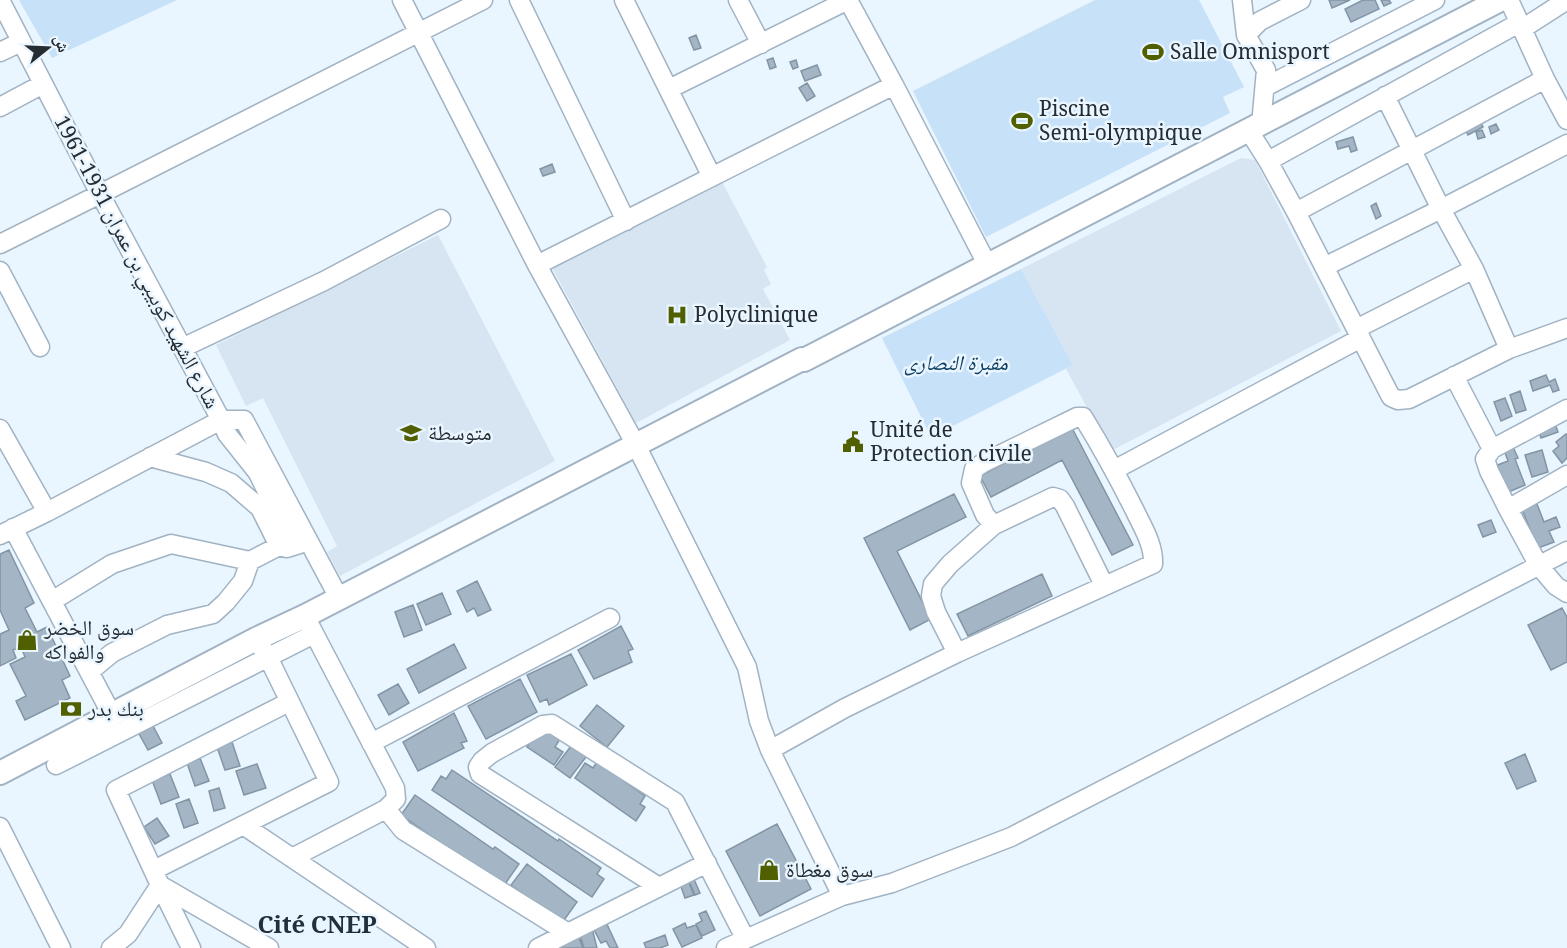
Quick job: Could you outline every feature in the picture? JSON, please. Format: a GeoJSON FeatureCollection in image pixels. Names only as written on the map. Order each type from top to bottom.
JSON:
{"type":"FeatureCollection","features":[{"type":"Feature","properties":{"kind":"main road"},"geometry":{"type":"LineString","coordinates":[[0,773],[112,715],[309,625],[339,598],[1255,128],[1471,7],[1500,0]]}},
{"type":"Feature","properties":{"kind":"street","name":"شارع الشهيد كوبيبي بن عمران 1931-1961"},"geometry":{"type":"LineString","coordinates":[[0,0],[227,434],[258,473],[294,544]]}},
{"type":"Feature","properties":{"kind":"street"},"geometry":{"type":"LineString","coordinates":[[402,0],[537,265],[636,445],[747,667],[759,721],[770,750],[842,896]]}},
{"type":"Feature","properties":{"kind":"street"},"geometry":{"type":"LineString","coordinates":[[0,244],[483,0]]}},
{"type":"Feature","properties":{"kind":"street"},"geometry":{"type":"LineString","coordinates":[[519,0],[626,221]]}},
{"type":"Feature","properties":{"kind":"street"},"geometry":{"type":"LineString","coordinates":[[624,0],[712,177]]}},
{"type":"Feature","properties":{"kind":"street"},"geometry":{"type":"LineString","coordinates":[[738,0],[761,44]]}},
{"type":"Feature","properties":{"kind":"street"},"geometry":{"type":"LineString","coordinates":[[669,89],[848,0],[987,266]]}},
{"type":"Feature","properties":{"kind":"street"},"geometry":{"type":"LineString","coordinates":[[1242,0],[1246,35],[1266,70],[1265,87],[1255,128],[1268,160],[1391,397],[1398,400],[1409,399],[1509,349],[1567,328]]}},
{"type":"Feature","properties":{"kind":"street"},"geometry":{"type":"LineString","coordinates":[[1246,35],[1260,21],[1301,0]]}},
{"type":"Feature","properties":{"kind":"street"},"geometry":{"type":"LineString","coordinates":[[1265,87],[1435,0]]}},
{"type":"Feature","properties":{"kind":"street"},"geometry":{"type":"LineString","coordinates":[[1509,0],[1545,79],[1567,120]]}},
{"type":"Feature","properties":{"kind":"street"},"geometry":{"type":"LineString","coordinates":[[1268,160],[1567,0]]}},
{"type":"Feature","properties":{"kind":"street"},"geometry":{"type":"LineString","coordinates":[[0,52],[21,42]]}},
{"type":"Feature","properties":{"kind":"street"},"geometry":{"type":"LineString","coordinates":[[1296,212],[1545,79]]}},
{"type":"Feature","properties":{"kind":"street"},"geometry":{"type":"LineString","coordinates":[[0,107],[44,84]]}},
{"type":"Feature","properties":{"kind":"street"},"geometry":{"type":"LineString","coordinates":[[537,265],[894,85]]}},
{"type":"Feature","properties":{"kind":"street"},"geometry":{"type":"LineString","coordinates":[[1386,96],[1441,209],[1474,269],[1509,349]]}},
{"type":"Feature","properties":{"kind":"street"},"geometry":{"type":"LineString","coordinates":[[1324,267],[1567,144]]}},
{"type":"Feature","properties":{"kind":"street"},"geometry":{"type":"LineString","coordinates":[[182,348],[324,281],[441,219]]}},
{"type":"Feature","properties":{"kind":"street"},"geometry":{"type":"LineString","coordinates":[[1114,470],[1474,269]]}},
{"type":"Feature","properties":{"kind":"street"},"geometry":{"type":"LineString","coordinates":[[0,270],[40,347]]}},
{"type":"Feature","properties":{"kind":"street"},"geometry":{"type":"LineString","coordinates":[[1454,376],[1492,449]]}},
{"type":"Feature","properties":{"kind":"street"},"geometry":{"type":"LineString","coordinates":[[1567,409],[1492,449],[1485,459],[1508,509],[1539,566],[1556,586],[1567,593]]}},
{"type":"Feature","properties":{"kind":"street"},"geometry":{"type":"LineString","coordinates":[[770,750],[845,708],[957,653],[1153,564],[1149,540],[1114,470],[1083,417],[1077,417],[974,469],[971,483],[986,515],[994,525]]}},
{"type":"Feature","properties":{"kind":"street"},"geometry":{"type":"LineString","coordinates":[[112,715],[52,601],[7,532],[221,420]]}},
{"type":"Feature","properties":{"kind":"street"},"geometry":{"type":"LineString","coordinates":[[0,429],[47,512]]}},
{"type":"Feature","properties":{"kind":"street"},"geometry":{"type":"LineString","coordinates":[[150,457],[206,472],[231,483],[260,508],[294,544],[339,598]]}},
{"type":"Feature","properties":{"kind":"street"},"geometry":{"type":"LineString","coordinates":[[1508,509],[1567,475]]}},
{"type":"Feature","properties":{"kind":"street"},"geometry":{"type":"LineString","coordinates":[[957,653],[936,612],[931,596],[933,584],[950,564],[994,525],[1053,497],[1060,499],[1104,585]]}},
{"type":"Feature","properties":{"kind":"street"},"geometry":{"type":"LineString","coordinates":[[52,601],[112,564],[171,544],[250,561],[294,544]]}},
{"type":"Feature","properties":{"kind":"street"},"geometry":{"type":"LineString","coordinates":[[726,948],[842,896],[892,883],[1011,837],[1567,551]]}},
{"type":"Feature","properties":{"kind":"street"},"geometry":{"type":"LineString","coordinates":[[89,672],[112,653],[167,625],[213,614],[243,581],[250,561]]}},
{"type":"Feature","properties":{"kind":"street"},"geometry":{"type":"LineString","coordinates":[[371,743],[610,618]]}},
{"type":"Feature","properties":{"kind":"street"},"geometry":{"type":"LineString","coordinates":[[292,858],[386,808],[396,799],[395,788],[309,625]]}},
{"type":"Feature","properties":{"kind":"street"},"geometry":{"type":"LineString","coordinates":[[56,765],[262,648],[329,783],[243,825],[157,878],[132,941],[111,948]]}},
{"type":"Feature","properties":{"kind":"street"},"geometry":{"type":"LineString","coordinates":[[191,948],[116,790],[290,702]]}},
{"type":"Feature","properties":{"kind":"street"},"geometry":{"type":"LineString","coordinates":[[659,887],[480,774],[478,767],[482,761],[492,753],[543,725],[552,724],[675,802],[746,938]]}},
{"type":"Feature","properties":{"kind":"street"},"geometry":{"type":"LineString","coordinates":[[386,808],[403,830],[568,933]]}},
{"type":"Feature","properties":{"kind":"street"},"geometry":{"type":"LineString","coordinates":[[243,825],[426,948]]}},
{"type":"Feature","properties":{"kind":"street"},"geometry":{"type":"LineString","coordinates":[[0,827],[61,948]]}},
{"type":"Feature","properties":{"kind":"street"},"geometry":{"type":"LineString","coordinates":[[538,948],[707,863]]}},
{"type":"Feature","properties":{"kind":"street"},"geometry":{"type":"LineString","coordinates":[[157,878],[269,948]]}},
{"type":"Feature","properties":{"kind":"shaded area"},"geometry":{"type":"Polygon","coordinates":[[[1241,158],[1255,160],[1341,331],[1111,451],[1066,369],[1073,365],[1021,269],[1241,158]]]}},
{"type":"Feature","properties":{"kind":"shaded area","name":"Polyclinique"},"geometry":{"type":"Polygon","coordinates":[[[721,180],[767,267],[764,270],[771,284],[763,289],[790,340],[636,423],[551,266],[721,180]]]}},
{"type":"Feature","properties":{"kind":"shaded area","name":"متوسطة"},"geometry":{"type":"Polygon","coordinates":[[[438,235],[555,461],[340,576],[327,552],[337,546],[263,398],[246,406],[216,345],[438,235]]]}},
{"type":"Feature","properties":{"kind":"green space"},"geometry":{"type":"Polygon","coordinates":[[[19,0],[177,0],[52,58],[19,0]]]}},
{"type":"Feature","properties":{"kind":"green space"},"geometry":{"type":"Polygon","coordinates":[[[1095,0],[1199,0],[1244,87],[1223,97],[1230,113],[986,237],[913,91],[1095,0]]]}},
{"type":"Feature","properties":{"kind":"green space","name":"مقبرة النصارى"},"geometry":{"type":"Polygon","coordinates":[[[1021,269],[1073,365],[931,437],[882,338],[1021,269]]]}},
{"type":"Feature","properties":{"kind":"building"},"geometry":{"type":"Polygon","coordinates":[[[1329,0],[1350,0],[1332,8],[1329,0]]]}},
{"type":"Feature","properties":{"kind":"building"},"geometry":{"type":"Polygon","coordinates":[[[1363,0],[1375,0],[1379,9],[1351,22],[1345,9],[1363,0]]]}},
{"type":"Feature","properties":{"kind":"building"},"geometry":{"type":"Polygon","coordinates":[[[1381,0],[1389,0],[1391,3],[1384,6],[1381,0]]]}},
{"type":"Feature","properties":{"kind":"building"},"geometry":{"type":"Polygon","coordinates":[[[696,35],[701,48],[694,50],[689,38],[696,35]]]}},
{"type":"Feature","properties":{"kind":"building"},"geometry":{"type":"Polygon","coordinates":[[[773,58],[776,67],[770,69],[767,60],[773,58]]]}},
{"type":"Feature","properties":{"kind":"building"},"geometry":{"type":"Polygon","coordinates":[[[796,60],[798,67],[793,69],[790,62],[796,60]]]}},
{"type":"Feature","properties":{"kind":"building"},"geometry":{"type":"Polygon","coordinates":[[[817,65],[821,75],[805,81],[801,71],[817,65]]]}},
{"type":"Feature","properties":{"kind":"building"},"geometry":{"type":"Polygon","coordinates":[[[807,83],[815,96],[807,101],[799,88],[807,83]]]}},
{"type":"Feature","properties":{"kind":"building"},"geometry":{"type":"Polygon","coordinates":[[[1477,115],[1483,127],[1468,135],[1462,123],[1477,115]]]}},
{"type":"Feature","properties":{"kind":"building"},"geometry":{"type":"Polygon","coordinates":[[[1496,124],[1499,130],[1491,134],[1489,127],[1496,124]]]}},
{"type":"Feature","properties":{"kind":"building"},"geometry":{"type":"Polygon","coordinates":[[[1482,130],[1485,137],[1478,139],[1476,132],[1482,130]]]}},
{"type":"Feature","properties":{"kind":"building"},"geometry":{"type":"Polygon","coordinates":[[[1353,137],[1357,150],[1351,152],[1349,146],[1338,149],[1336,142],[1353,137]]]}},
{"type":"Feature","properties":{"kind":"building"},"geometry":{"type":"Polygon","coordinates":[[[552,164],[555,172],[543,176],[540,169],[552,164]]]}},
{"type":"Feature","properties":{"kind":"building"},"geometry":{"type":"Polygon","coordinates":[[[1376,203],[1381,216],[1376,219],[1371,206],[1376,203]]]}},
{"type":"Feature","properties":{"kind":"building"},"geometry":{"type":"Polygon","coordinates":[[[1546,375],[1549,382],[1555,379],[1559,390],[1553,392],[1550,385],[1533,391],[1530,381],[1546,375]]]}},
{"type":"Feature","properties":{"kind":"building"},"geometry":{"type":"Polygon","coordinates":[[[1520,391],[1526,410],[1516,413],[1510,395],[1520,391]]]}},
{"type":"Feature","properties":{"kind":"building"},"geometry":{"type":"Polygon","coordinates":[[[1505,398],[1512,416],[1501,421],[1494,402],[1505,398]]]}},
{"type":"Feature","properties":{"kind":"building"},"geometry":{"type":"Polygon","coordinates":[[[1552,416],[1558,432],[1541,438],[1536,421],[1552,416]]]}},
{"type":"Feature","properties":{"kind":"building"},"geometry":{"type":"Polygon","coordinates":[[[1072,428],[1133,545],[1112,555],[1062,460],[991,497],[980,476],[1072,428]]]}},
{"type":"Feature","properties":{"kind":"building"},"geometry":{"type":"Polygon","coordinates":[[[1566,434],[1567,458],[1562,463],[1553,451],[1559,446],[1556,442],[1566,434]]]}},
{"type":"Feature","properties":{"kind":"building"},"geometry":{"type":"Polygon","coordinates":[[[852,440],[854,447],[850,449],[847,442],[852,440]]]}},
{"type":"Feature","properties":{"kind":"building"},"geometry":{"type":"Polygon","coordinates":[[[1513,447],[1525,485],[1506,493],[1495,466],[1508,461],[1504,450],[1513,447]]]}},
{"type":"Feature","properties":{"kind":"building"},"geometry":{"type":"Polygon","coordinates":[[[1542,450],[1548,472],[1532,477],[1525,455],[1542,450]]]}},
{"type":"Feature","properties":{"kind":"building"},"geometry":{"type":"Polygon","coordinates":[[[954,494],[966,517],[897,551],[931,619],[910,630],[864,538],[954,494]]]}},
{"type":"Feature","properties":{"kind":"building"},"geometry":{"type":"Polygon","coordinates":[[[1535,499],[1544,522],[1556,517],[1560,527],[1549,531],[1554,542],[1538,548],[1520,505],[1535,499]]]}},
{"type":"Feature","properties":{"kind":"building"},"geometry":{"type":"Polygon","coordinates":[[[1491,520],[1496,532],[1483,537],[1478,525],[1491,520]]]}},
{"type":"Feature","properties":{"kind":"building","name":"سوق الخضر والفواكه"},"geometry":{"type":"Polygon","coordinates":[[[9,550],[34,603],[25,608],[37,632],[47,627],[70,676],[62,680],[70,698],[25,720],[16,701],[26,696],[10,664],[25,657],[21,647],[13,650],[16,658],[0,666],[0,634],[9,630],[0,610],[0,554],[9,550]]]}},
{"type":"Feature","properties":{"kind":"building"},"geometry":{"type":"Polygon","coordinates":[[[1042,574],[1052,596],[968,636],[957,614],[1042,574]]]}},
{"type":"Feature","properties":{"kind":"building"},"geometry":{"type":"Polygon","coordinates":[[[477,581],[491,610],[478,616],[474,608],[467,612],[457,591],[477,581]]]}},
{"type":"Feature","properties":{"kind":"building"},"geometry":{"type":"Polygon","coordinates":[[[442,593],[451,614],[426,625],[417,604],[442,593]]]}},
{"type":"Feature","properties":{"kind":"building"},"geometry":{"type":"Polygon","coordinates":[[[413,605],[422,630],[404,637],[395,612],[413,605]]]}},
{"type":"Feature","properties":{"kind":"building"},"geometry":{"type":"Polygon","coordinates":[[[1562,608],[1567,617],[1567,662],[1551,670],[1528,625],[1562,608]]]}},
{"type":"Feature","properties":{"kind":"building"},"geometry":{"type":"Polygon","coordinates":[[[621,626],[633,649],[628,651],[632,662],[594,679],[578,650],[621,626]]]}},
{"type":"Feature","properties":{"kind":"building"},"geometry":{"type":"Polygon","coordinates":[[[454,644],[466,668],[419,693],[407,669],[454,644]]]}},
{"type":"Feature","properties":{"kind":"building"},"geometry":{"type":"Polygon","coordinates":[[[571,654],[587,685],[549,705],[547,699],[540,702],[527,675],[571,654]]]}},
{"type":"Feature","properties":{"kind":"building"},"geometry":{"type":"Polygon","coordinates":[[[520,679],[537,712],[486,739],[468,706],[520,679]]]}},
{"type":"Feature","properties":{"kind":"building"},"geometry":{"type":"Polygon","coordinates":[[[398,684],[409,703],[389,715],[378,695],[398,684]]]}},
{"type":"Feature","properties":{"kind":"building"},"geometry":{"type":"Polygon","coordinates":[[[597,705],[624,726],[607,747],[580,726],[597,705]]]}},
{"type":"Feature","properties":{"kind":"building"},"geometry":{"type":"Polygon","coordinates":[[[454,713],[467,741],[461,743],[464,748],[418,771],[403,742],[454,713]]]}},
{"type":"Feature","properties":{"kind":"building"},"geometry":{"type":"Polygon","coordinates":[[[151,722],[162,743],[148,750],[137,730],[151,722]]]}},
{"type":"Feature","properties":{"kind":"building"},"geometry":{"type":"Polygon","coordinates":[[[541,727],[560,739],[555,747],[563,752],[554,765],[527,747],[541,727]]]}},
{"type":"Feature","properties":{"kind":"building"},"geometry":{"type":"Polygon","coordinates":[[[232,742],[240,766],[225,770],[217,747],[232,742]]]}},
{"type":"Feature","properties":{"kind":"building"},"geometry":{"type":"Polygon","coordinates":[[[571,746],[586,757],[570,778],[555,767],[571,746]]]}},
{"type":"Feature","properties":{"kind":"building"},"geometry":{"type":"Polygon","coordinates":[[[1525,754],[1536,781],[1517,789],[1505,763],[1525,754]]]}},
{"type":"Feature","properties":{"kind":"building"},"geometry":{"type":"Polygon","coordinates":[[[200,758],[209,781],[195,786],[187,763],[200,758]]]}},
{"type":"Feature","properties":{"kind":"building"},"geometry":{"type":"Polygon","coordinates":[[[597,762],[645,796],[640,804],[645,807],[636,821],[575,778],[585,763],[593,768],[597,762]]]}},
{"type":"Feature","properties":{"kind":"building"},"geometry":{"type":"Polygon","coordinates":[[[257,764],[266,788],[244,795],[236,771],[257,764]]]}},
{"type":"Feature","properties":{"kind":"building"},"geometry":{"type":"Polygon","coordinates":[[[452,770],[601,868],[597,874],[604,879],[592,897],[432,790],[441,776],[446,779],[452,770]]]}},
{"type":"Feature","properties":{"kind":"building"},"geometry":{"type":"Polygon","coordinates":[[[170,774],[179,797],[161,804],[152,780],[170,774]]]}},
{"type":"Feature","properties":{"kind":"building"},"geometry":{"type":"Polygon","coordinates":[[[219,788],[225,808],[214,811],[209,791],[219,788]]]}},
{"type":"Feature","properties":{"kind":"building"},"geometry":{"type":"Polygon","coordinates":[[[415,795],[493,849],[495,847],[519,864],[505,884],[487,871],[486,874],[401,815],[415,795]]]}},
{"type":"Feature","properties":{"kind":"building"},"geometry":{"type":"Polygon","coordinates":[[[189,799],[198,823],[184,828],[176,804],[189,799]]]}},
{"type":"Feature","properties":{"kind":"building"},"geometry":{"type":"Polygon","coordinates":[[[157,818],[169,836],[155,844],[144,827],[157,818]]]}},
{"type":"Feature","properties":{"kind":"building","name":"سوق مغطاة"},"geometry":{"type":"Polygon","coordinates":[[[777,824],[811,889],[760,916],[726,851],[777,824]]]}},
{"type":"Feature","properties":{"kind":"building"},"geometry":{"type":"Polygon","coordinates":[[[527,864],[577,902],[562,923],[511,885],[527,864]]]}},
{"type":"Feature","properties":{"kind":"building"},"geometry":{"type":"Polygon","coordinates":[[[693,877],[700,893],[695,895],[688,879],[693,877]]]}},
{"type":"Feature","properties":{"kind":"building"},"geometry":{"type":"Polygon","coordinates":[[[687,878],[694,895],[685,898],[679,881],[687,878]]]}},
{"type":"Feature","properties":{"kind":"building"},"geometry":{"type":"Polygon","coordinates":[[[706,911],[715,930],[702,936],[696,924],[702,921],[699,914],[706,911]]]}},
{"type":"Feature","properties":{"kind":"building"},"geometry":{"type":"Polygon","coordinates":[[[605,920],[618,948],[610,948],[606,941],[601,943],[592,926],[605,920]]]}},
{"type":"Feature","properties":{"kind":"building"},"geometry":{"type":"Polygon","coordinates":[[[685,923],[687,928],[696,925],[702,938],[682,947],[673,929],[685,923]]]}},
{"type":"Feature","properties":{"kind":"building"},"geometry":{"type":"Polygon","coordinates":[[[592,928],[597,948],[584,948],[579,932],[592,928]]]}},
{"type":"Feature","properties":{"kind":"building"},"geometry":{"type":"Polygon","coordinates":[[[578,935],[583,948],[555,948],[578,935]]]}},
{"type":"Feature","properties":{"kind":"building"},"geometry":{"type":"Polygon","coordinates":[[[665,935],[668,945],[660,948],[646,948],[644,943],[665,935]]]}},
{"type":"Feature","properties":{"kind":"place","name":"Salle Omnisport"},"geometry":{"type":"Point","coordinates":[1153,52]}},
{"type":"Feature","properties":{"kind":"place","name":"Piscine Semi-olympique"},"geometry":{"type":"Point","coordinates":[1022,121]}},
{"type":"Feature","properties":{"kind":"place","name":"Polyclinique"},"geometry":{"type":"Point","coordinates":[677,315]}},
{"type":"Feature","properties":{"kind":"place","name":"متوسطة"},"geometry":{"type":"Point","coordinates":[411,433]}},
{"type":"Feature","properties":{"kind":"place","name":"Unité de Protection civile"},"geometry":{"type":"Point","coordinates":[853,442]}},
{"type":"Feature","properties":{"kind":"place","name":"سوق الخضر والفواكه"},"geometry":{"type":"Point","coordinates":[27,640]}},
{"type":"Feature","properties":{"kind":"place","name":"بنك بدر"},"geometry":{"type":"Point","coordinates":[71,709]}},
{"type":"Feature","properties":{"kind":"place","name":"سوق مغطاة"},"geometry":{"type":"Point","coordinates":[769,870]}},
{"type":"Feature","properties":{"kind":"district","name":"Cité CNEP"},"geometry":{"type":"Point","coordinates":[317,925]}}]}
